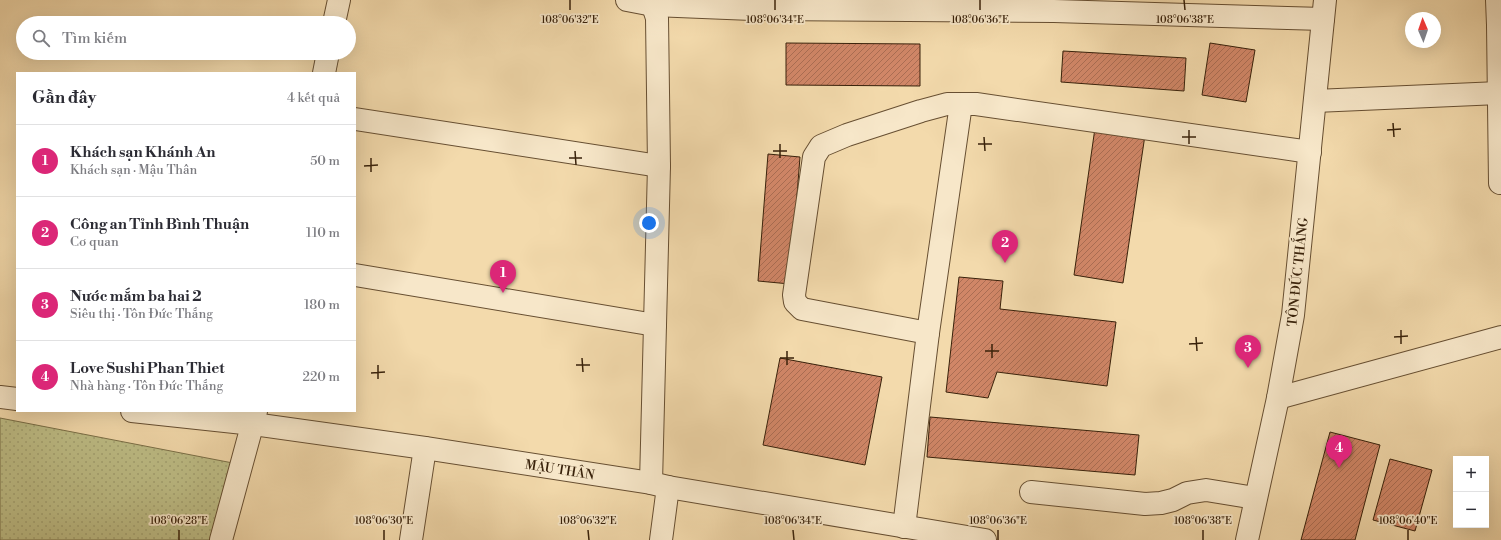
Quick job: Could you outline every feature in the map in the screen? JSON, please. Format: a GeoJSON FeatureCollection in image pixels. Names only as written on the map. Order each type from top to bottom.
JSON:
{"type":"FeatureCollection","features":[{"type":"Feature","properties":{"kind":"street"},"geometry":{"type":"LineString","coordinates":[[336,16],[339,0]]}},
{"type":"Feature","properties":{"kind":"street"},"geometry":{"type":"LineString","coordinates":[[627,0],[752,9],[1054,6],[1324,9]]}},
{"type":"Feature","properties":{"kind":"street"},"geometry":{"type":"LineString","coordinates":[[1496,0],[1499,26],[1500,183]]}},
{"type":"Feature","properties":{"kind":"street"},"geometry":{"type":"LineString","coordinates":[[652,3],[657,18],[659,166],[655,325],[661,540]]}},
{"type":"Feature","properties":{"kind":"street","name":"TÔN ĐỨC THẮNG"},"geometry":{"type":"LineString","coordinates":[[1247,540],[1278,398],[1294,315],[1324,9]]}},
{"type":"Feature","properties":{"kind":"street"},"geometry":{"type":"LineString","coordinates":[[324,72],[327,60]]}},
{"type":"Feature","properties":{"kind":"street"},"geometry":{"type":"LineString","coordinates":[[1315,100],[1499,93]]}},
{"type":"Feature","properties":{"kind":"street"},"geometry":{"type":"LineString","coordinates":[[928,333],[802,309],[795,302],[794,295],[814,157],[821,146],[921,110],[947,104],[976,104],[1310,152]]}},
{"type":"Feature","properties":{"kind":"street"},"geometry":{"type":"LineString","coordinates":[[904,527],[928,333],[961,104]]}},
{"type":"Feature","properties":{"kind":"street"},"geometry":{"type":"LineString","coordinates":[[356,119],[659,166]]}},
{"type":"Feature","properties":{"kind":"street"},"geometry":{"type":"LineString","coordinates":[[356,275],[655,325]]}},
{"type":"Feature","properties":{"kind":"street"},"geometry":{"type":"LineString","coordinates":[[1278,398],[1501,338]]}},
{"type":"Feature","properties":{"kind":"street"},"geometry":{"type":"LineString","coordinates":[[0,397],[16,398]]}},
{"type":"Feature","properties":{"kind":"street","name":"MẬU THÂN"},"geometry":{"type":"LineString","coordinates":[[149,412],[254,418],[425,448],[660,485],[985,540]]}},
{"type":"Feature","properties":{"kind":"street"},"geometry":{"type":"LineString","coordinates":[[221,540],[254,418]]}},
{"type":"Feature","properties":{"kind":"street"},"geometry":{"type":"LineString","coordinates":[[411,540],[425,448]]}},
{"type":"Feature","properties":{"kind":"street"},"geometry":{"type":"LineString","coordinates":[[1031,492],[1145,504],[1161,504],[1187,493],[1206,490],[1255,498]]}},
{"type":"Feature","properties":{"kind":"green space"},"geometry":{"type":"Polygon","coordinates":[[[0,418],[238,464],[220,540],[0,540],[0,418]]]}},
{"type":"Feature","properties":{"kind":"building"},"geometry":{"type":"Polygon","coordinates":[[[786,43],[920,44],[920,86],[786,85],[786,43]]]}},
{"type":"Feature","properties":{"kind":"building"},"geometry":{"type":"Polygon","coordinates":[[[1210,43],[1255,50],[1246,102],[1202,95],[1210,43]]]}},
{"type":"Feature","properties":{"kind":"building"},"geometry":{"type":"Polygon","coordinates":[[[1063,51],[1186,58],[1184,91],[1061,82],[1063,51]]]}},
{"type":"Feature","properties":{"kind":"building"},"geometry":{"type":"Polygon","coordinates":[[[1095,128],[1145,135],[1123,283],[1074,275],[1095,128]]]}},
{"type":"Feature","properties":{"kind":"building"},"geometry":{"type":"Polygon","coordinates":[[[768,154],[800,157],[790,284],[758,281],[768,154]]]}},
{"type":"Feature","properties":{"kind":"building"},"geometry":{"type":"Polygon","coordinates":[[[959,277],[1003,281],[1000,309],[1116,322],[1107,386],[997,372],[988,398],[946,392],[959,277]]]}},
{"type":"Feature","properties":{"kind":"building"},"geometry":{"type":"Polygon","coordinates":[[[780,358],[882,377],[865,465],[763,445],[780,358]]]}},
{"type":"Feature","properties":{"kind":"building"},"geometry":{"type":"Polygon","coordinates":[[[930,417],[1139,435],[1135,475],[927,457],[930,417]]]}},
{"type":"Feature","properties":{"kind":"building"},"geometry":{"type":"Polygon","coordinates":[[[1330,432],[1380,445],[1355,540],[1301,540],[1330,432]]]}},
{"type":"Feature","properties":{"kind":"building"},"geometry":{"type":"Polygon","coordinates":[[[1390,459],[1432,470],[1415,531],[1373,520],[1390,459]]]}},
{"type":"Feature","properties":{"kind":"place","name":"Công an Tỉnh Bình Thuận"},"geometry":{"type":"Point","coordinates":[1005,263]}},
{"type":"Feature","properties":{"kind":"place","name":"Khách sạn Khánh An"},"geometry":{"type":"Point","coordinates":[503,293]}},
{"type":"Feature","properties":{"kind":"place","name":"Nước mắm ba hai 2"},"geometry":{"type":"Point","coordinates":[1248,368]}},
{"type":"Feature","properties":{"kind":"place","name":"Love Sushi Phan Thiet"},"geometry":{"type":"Point","coordinates":[1339,468]}}]}
